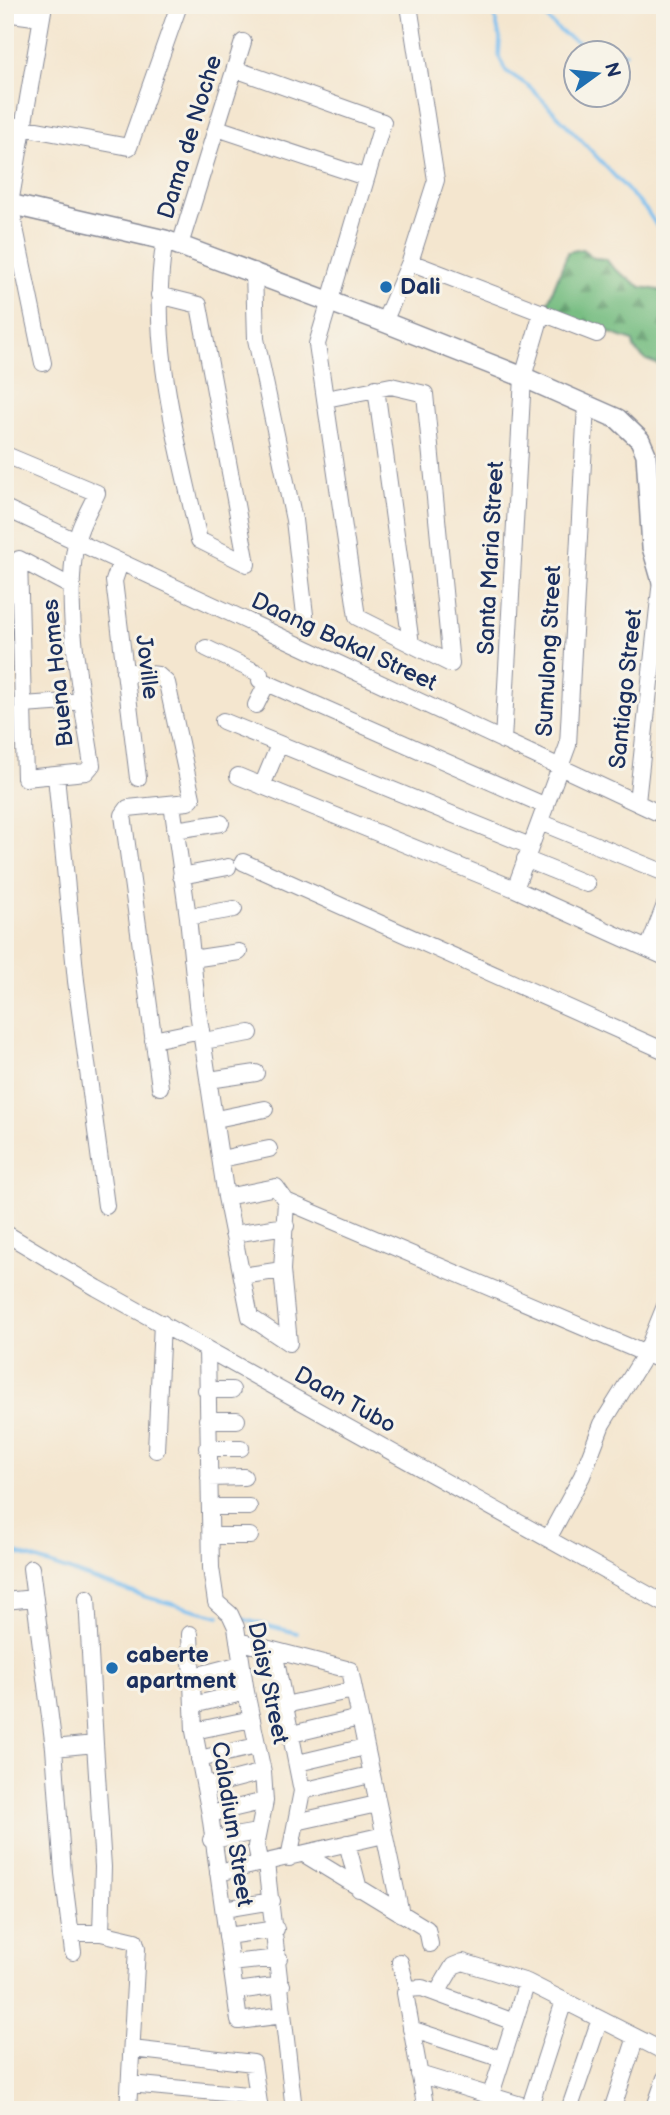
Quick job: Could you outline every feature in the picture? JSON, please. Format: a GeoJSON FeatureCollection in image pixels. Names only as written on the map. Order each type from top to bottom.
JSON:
{"type":"FeatureCollection","features":[{"type":"Feature","properties":{"kind":"main road"},"geometry":{"type":"LineString","coordinates":[[8,204],[172,242],[254,271],[523,377],[629,427],[640,440],[646,454],[652,547],[663,586]]}},
{"type":"Feature","properties":{"kind":"street"},"geometry":{"type":"LineString","coordinates":[[5,124],[129,147],[179,5]]}},
{"type":"Feature","properties":{"kind":"street"},"geometry":{"type":"LineString","coordinates":[[384,322],[410,261],[436,180],[409,5]]}},
{"type":"Feature","properties":{"kind":"street"},"geometry":{"type":"LineString","coordinates":[[5,13],[43,11],[8,204],[43,363]]}},
{"type":"Feature","properties":{"kind":"street","name":"Dama de Noche"},"geometry":{"type":"LineString","coordinates":[[159,295],[199,305],[247,564],[199,540],[171,414],[159,295],[172,242],[217,128],[243,42]]}},
{"type":"Feature","properties":{"kind":"street"},"geometry":{"type":"LineString","coordinates":[[235,69],[383,122],[317,344],[357,617],[451,664],[425,394],[391,386],[326,399]]}},
{"type":"Feature","properties":{"kind":"street"},"geometry":{"type":"LineString","coordinates":[[217,128],[365,177]]}},
{"type":"Feature","properties":{"kind":"street"},"geometry":{"type":"LineString","coordinates":[[410,261],[597,334]]}},
{"type":"Feature","properties":{"kind":"street"},"geometry":{"type":"LineString","coordinates":[[254,271],[256,339],[294,520],[305,615]]}},
{"type":"Feature","properties":{"kind":"street","name":"Santa Maria Street"},"geometry":{"type":"LineString","coordinates":[[503,741],[523,377],[542,312]]}},
{"type":"Feature","properties":{"kind":"street"},"geometry":{"type":"LineString","coordinates":[[376,388],[411,644]]}},
{"type":"Feature","properties":{"kind":"street","name":"Sumulong Street"},"geometry":{"type":"LineString","coordinates":[[514,890],[568,745],[586,405]]}},
{"type":"Feature","properties":{"kind":"street","name":"Buena Homes"},"geometry":{"type":"LineString","coordinates":[[6,455],[96,493],[76,542],[72,587],[90,769],[56,776],[25,778],[23,705]]}},
{"type":"Feature","properties":{"kind":"street","name":"Daang Bakal Street"},"geometry":{"type":"LineString","coordinates":[[5,508],[665,816]]}},
{"type":"Feature","properties":{"kind":"street"},"geometry":{"type":"LineString","coordinates":[[72,587],[19,559],[23,705],[82,701]]}},
{"type":"Feature","properties":{"kind":"street","name":"Joville"},"geometry":{"type":"LineString","coordinates":[[120,563],[114,582],[138,778]]}},
{"type":"Feature","properties":{"kind":"street","name":"Santiago Street"},"geometry":{"type":"LineString","coordinates":[[637,802],[663,586]]}},
{"type":"Feature","properties":{"kind":"street"},"geometry":{"type":"LineString","coordinates":[[206,648],[260,674],[260,680],[546,806]]}},
{"type":"Feature","properties":{"kind":"street"},"geometry":{"type":"LineString","coordinates":[[124,671],[158,675],[169,687],[192,798],[188,802],[128,808],[123,815],[160,1087]]}},
{"type":"Feature","properties":{"kind":"street"},"geometry":{"type":"LineString","coordinates":[[256,705],[267,683]]}},
{"type":"Feature","properties":{"kind":"street"},"geometry":{"type":"LineString","coordinates":[[223,721],[528,853],[587,884]]}},
{"type":"Feature","properties":{"kind":"street"},"geometry":{"type":"LineString","coordinates":[[262,786],[279,745]]}},
{"type":"Feature","properties":{"kind":"street"},"geometry":{"type":"LineString","coordinates":[[56,776],[76,981],[106,1206]]}},
{"type":"Feature","properties":{"kind":"street"},"geometry":{"type":"LineString","coordinates":[[238,776],[514,890],[665,957]]}},
{"type":"Feature","properties":{"kind":"street"},"geometry":{"type":"LineString","coordinates":[[172,804],[226,1197],[250,1317],[289,1343],[282,1270],[286,1201]]}},
{"type":"Feature","properties":{"kind":"street"},"geometry":{"type":"LineString","coordinates":[[540,822],[665,873]]}},
{"type":"Feature","properties":{"kind":"street"},"geometry":{"type":"LineString","coordinates":[[175,830],[222,823]]}},
{"type":"Feature","properties":{"kind":"street"},"geometry":{"type":"LineString","coordinates":[[181,876],[235,864],[665,1051]]}},
{"type":"Feature","properties":{"kind":"street"},"geometry":{"type":"LineString","coordinates":[[648,949],[665,905]]}},
{"type":"Feature","properties":{"kind":"street"},"geometry":{"type":"LineString","coordinates":[[188,917],[234,909]]}},
{"type":"Feature","properties":{"kind":"street"},"geometry":{"type":"LineString","coordinates":[[192,959],[239,953]]}},
{"type":"Feature","properties":{"kind":"street"},"geometry":{"type":"LineString","coordinates":[[153,1040],[250,1033]]}},
{"type":"Feature","properties":{"kind":"street"},"geometry":{"type":"LineString","coordinates":[[209,1080],[256,1073]]}},
{"type":"Feature","properties":{"kind":"street"},"geometry":{"type":"LineString","coordinates":[[216,1119],[265,1109]]}},
{"type":"Feature","properties":{"kind":"street"},"geometry":{"type":"LineString","coordinates":[[221,1159],[269,1149]]}},
{"type":"Feature","properties":{"kind":"street"},"geometry":{"type":"LineString","coordinates":[[226,1197],[276,1187],[286,1201],[665,1363]]}},
{"type":"Feature","properties":{"kind":"street"},"geometry":{"type":"LineString","coordinates":[[233,1234],[286,1226]]}},
{"type":"Feature","properties":{"kind":"street","name":"Daan Tubo"},"geometry":{"type":"LineString","coordinates":[[5,1233],[207,1349],[665,1604]]}},
{"type":"Feature","properties":{"kind":"street"},"geometry":{"type":"LineString","coordinates":[[242,1276],[282,1270]]}},
{"type":"Feature","properties":{"kind":"street"},"geometry":{"type":"LineString","coordinates":[[548,1539],[582,1476],[602,1424],[646,1353],[665,1306]]}},
{"type":"Feature","properties":{"kind":"street"},"geometry":{"type":"LineString","coordinates":[[156,1450],[162,1323]]}},
{"type":"Feature","properties":{"kind":"street","name":"Daisy Street"},"geometry":{"type":"LineString","coordinates":[[207,1349],[207,1448],[214,1593],[216,1602],[230,1614],[238,1641],[263,1772],[264,1801],[257,1832],[276,1929],[294,2110]]}},
{"type":"Feature","properties":{"kind":"street"},"geometry":{"type":"LineString","coordinates":[[206,1390],[232,1390]]}},
{"type":"Feature","properties":{"kind":"street"},"geometry":{"type":"LineString","coordinates":[[207,1420],[237,1420]]}},
{"type":"Feature","properties":{"kind":"street"},"geometry":{"type":"LineString","coordinates":[[207,1448],[241,1448]]}},
{"type":"Feature","properties":{"kind":"street"},"geometry":{"type":"LineString","coordinates":[[209,1478],[244,1477]]}},
{"type":"Feature","properties":{"kind":"street"},"geometry":{"type":"LineString","coordinates":[[210,1507],[249,1507]]}},
{"type":"Feature","properties":{"kind":"street"},"geometry":{"type":"LineString","coordinates":[[212,1535],[250,1536]]}},
{"type":"Feature","properties":{"kind":"street"},"geometry":{"type":"LineString","coordinates":[[31,1568],[54,1748],[63,1873],[73,1952]]}},
{"type":"Feature","properties":{"kind":"street"},"geometry":{"type":"LineString","coordinates":[[5,1601],[34,1598]]}},
{"type":"Feature","properties":{"kind":"street"},"geometry":{"type":"LineString","coordinates":[[87,1598],[103,1867],[101,1933]]}},
{"type":"Feature","properties":{"kind":"street","name":"Caladium Street"},"geometry":{"type":"LineString","coordinates":[[190,1634],[194,1731],[210,1814],[211,1840],[228,1936],[239,2021],[283,2015]]}},
{"type":"Feature","properties":{"kind":"street"},"geometry":{"type":"LineString","coordinates":[[238,1641],[350,1670],[401,1914]]}},
{"type":"Feature","properties":{"kind":"street"},"geometry":{"type":"LineString","coordinates":[[274,1651],[302,1791],[296,1822],[296,1856]]}},
{"type":"Feature","properties":{"kind":"street"},"geometry":{"type":"LineString","coordinates":[[191,1677],[241,1664]]}},
{"type":"Feature","properties":{"kind":"street"},"geometry":{"type":"LineString","coordinates":[[285,1705],[353,1690]]}},
{"type":"Feature","properties":{"kind":"street"},"geometry":{"type":"LineString","coordinates":[[193,1705],[246,1692]]}},
{"type":"Feature","properties":{"kind":"street"},"geometry":{"type":"LineString","coordinates":[[292,1734],[359,1718]]}},
{"type":"Feature","properties":{"kind":"street"},"geometry":{"type":"LineString","coordinates":[[194,1731],[252,1719]]}},
{"type":"Feature","properties":{"kind":"street"},"geometry":{"type":"LineString","coordinates":[[54,1748],[96,1744]]}},
{"type":"Feature","properties":{"kind":"street"},"geometry":{"type":"LineString","coordinates":[[199,1759],[257,1746]]}},
{"type":"Feature","properties":{"kind":"street"},"geometry":{"type":"LineString","coordinates":[[298,1763],[365,1747]]}},
{"type":"Feature","properties":{"kind":"street"},"geometry":{"type":"LineString","coordinates":[[205,1787],[263,1772]]}},
{"type":"Feature","properties":{"kind":"street"},"geometry":{"type":"LineString","coordinates":[[302,1791],[370,1775]]}},
{"type":"Feature","properties":{"kind":"street"},"geometry":{"type":"LineString","coordinates":[[210,1814],[264,1801]]}},
{"type":"Feature","properties":{"kind":"street"},"geometry":{"type":"LineString","coordinates":[[296,1822],[377,1804]]}},
{"type":"Feature","properties":{"kind":"street"},"geometry":{"type":"LineString","coordinates":[[211,1840],[257,1832]]}},
{"type":"Feature","properties":{"kind":"street"},"geometry":{"type":"LineString","coordinates":[[218,1873],[384,1835]]}},
{"type":"Feature","properties":{"kind":"street"},"geometry":{"type":"LineString","coordinates":[[347,1843],[359,1889]]}},
{"type":"Feature","properties":{"kind":"street"},"geometry":{"type":"LineString","coordinates":[[296,1856],[427,1929],[430,1944]]}},
{"type":"Feature","properties":{"kind":"street"},"geometry":{"type":"LineString","coordinates":[[223,1909],[272,1901]]}},
{"type":"Feature","properties":{"kind":"street"},"geometry":{"type":"LineString","coordinates":[[228,1936],[276,1929]]}},
{"type":"Feature","properties":{"kind":"street"},"geometry":{"type":"LineString","coordinates":[[72,1933],[101,1933],[129,1938],[137,1945],[128,2110]]}},
{"type":"Feature","properties":{"kind":"street"},"geometry":{"type":"LineString","coordinates":[[232,1964],[278,1958]]}},
{"type":"Feature","properties":{"kind":"street"},"geometry":{"type":"LineString","coordinates":[[400,1962],[407,1989],[411,2029],[426,2110]]}},
{"type":"Feature","properties":{"kind":"street"},"geometry":{"type":"LineString","coordinates":[[437,1993],[453,1966],[463,1962],[527,1982],[665,2052]]}},
{"type":"Feature","properties":{"kind":"street"},"geometry":{"type":"LineString","coordinates":[[488,2104],[527,1982]]}},
{"type":"Feature","properties":{"kind":"street"},"geometry":{"type":"LineString","coordinates":[[236,1991],[282,1985]]}},
{"type":"Feature","properties":{"kind":"street"},"geometry":{"type":"LineString","coordinates":[[407,1989],[422,1988],[514,2022]]}},
{"type":"Feature","properties":{"kind":"street"},"geometry":{"type":"LineString","coordinates":[[419,2074],[488,2104],[534,2108],[564,2001]]}},
{"type":"Feature","properties":{"kind":"street"},"geometry":{"type":"LineString","coordinates":[[569,2110],[600,2019]]}},
{"type":"Feature","properties":{"kind":"street"},"geometry":{"type":"LineString","coordinates":[[411,2029],[502,2059]]}},
{"type":"Feature","properties":{"kind":"street"},"geometry":{"type":"LineString","coordinates":[[612,2110],[636,2037]]}},
{"type":"Feature","properties":{"kind":"street"},"geometry":{"type":"LineString","coordinates":[[130,2084],[259,2103],[253,2063],[132,2049]]}},
{"type":"Feature","properties":{"kind":"street"},"geometry":{"type":"LineString","coordinates":[[654,2110],[665,2078]]}},
{"type":"Feature","properties":{"kind":"green space"},"geometry":{"type":"Polygon","coordinates":[[[582,249],[594,258],[606,259],[613,268],[641,287],[665,291],[662,366],[646,360],[634,349],[633,341],[545,310],[568,252],[582,249]]]}},
{"type":"Feature","properties":{"kind":"waterway"},"geometry":{"type":"LineString","coordinates":[[492,5],[500,38],[499,57],[506,71],[530,87],[583,142],[647,211],[665,239]]}},
{"type":"Feature","properties":{"kind":"waterway"},"geometry":{"type":"LineString","coordinates":[[537,5],[556,28],[571,38]]}},
{"type":"Feature","properties":{"kind":"waterway"},"geometry":{"type":"LineString","coordinates":[[5,1549],[146,1597],[219,1616]]}},
{"type":"Feature","properties":{"kind":"waterway"},"geometry":{"type":"LineString","coordinates":[[238,1618],[297,1633]]}},
{"type":"Feature","properties":{"kind":"place","name":"Dali"},"geometry":{"type":"Point","coordinates":[386,287]}},
{"type":"Feature","properties":{"kind":"place","name":"caberte apartment"},"geometry":{"type":"Point","coordinates":[112,1668]}}]}
